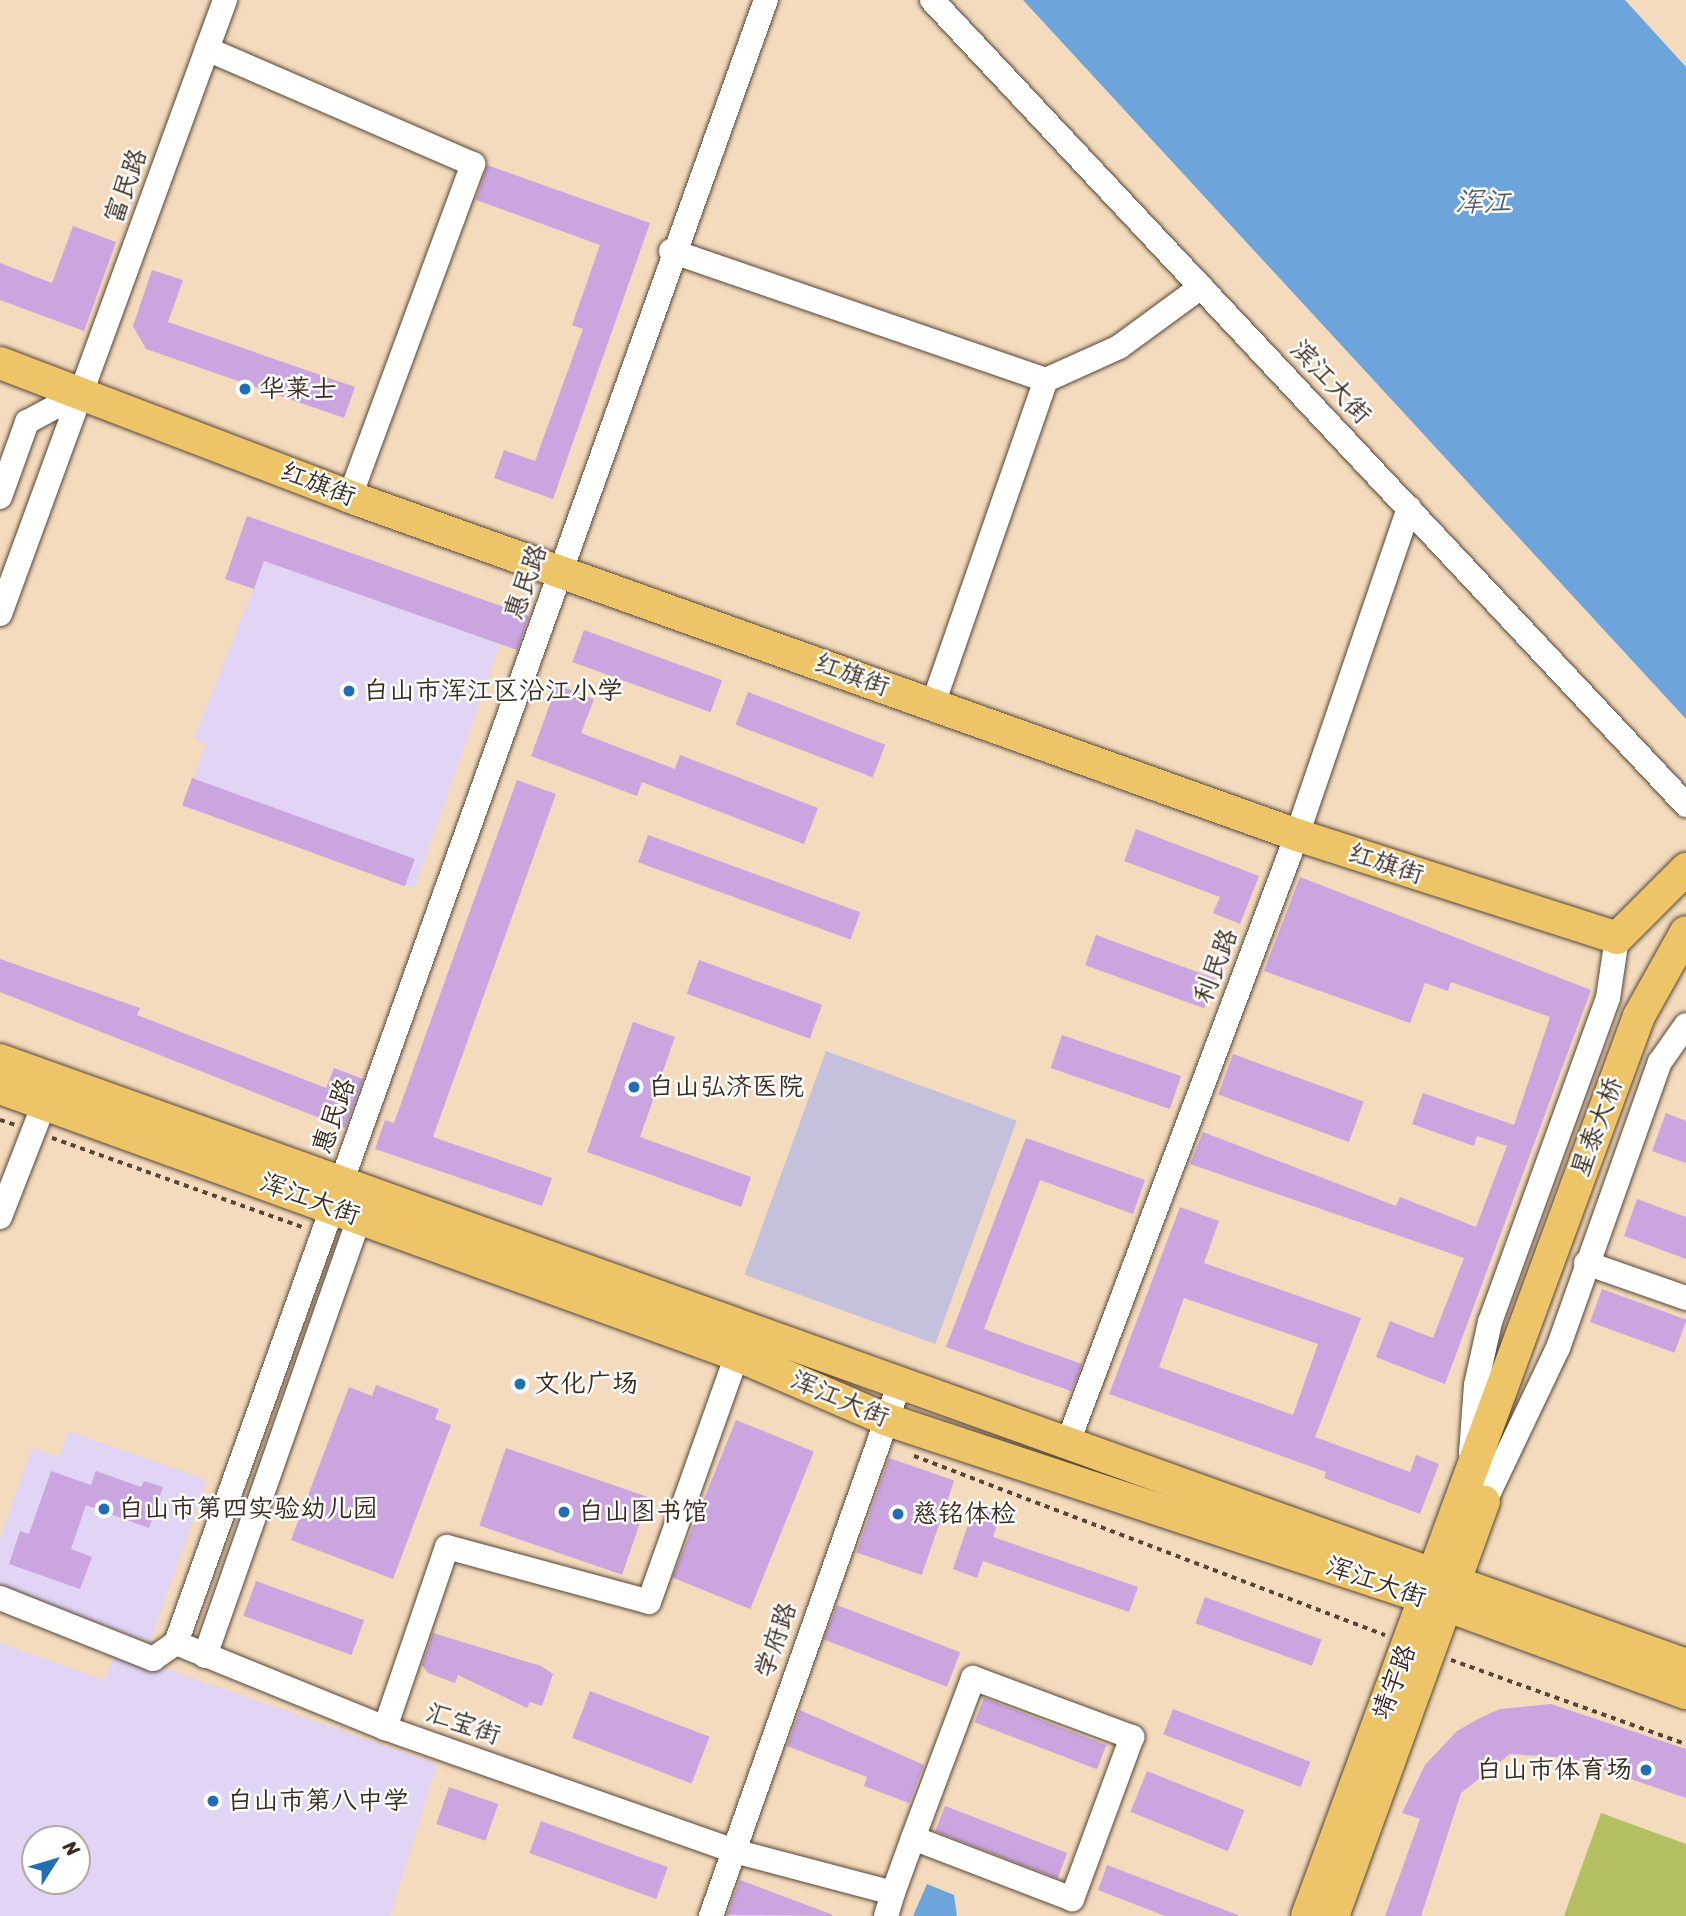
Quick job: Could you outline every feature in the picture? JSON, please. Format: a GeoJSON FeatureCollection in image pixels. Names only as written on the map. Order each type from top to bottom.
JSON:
{"type":"FeatureCollection","features":[{"type":"Feature","properties":{"kind":"main road","name":"红旗街"},"geometry":{"type":"LineString","coordinates":[[0,363],[83,392],[350,497],[1297,835],[1617,938]]}},
{"type":"Feature","properties":{"kind":"main road"},"geometry":{"type":"LineString","coordinates":[[1617,938],[1686,869]]}},
{"type":"Feature","properties":{"kind":"main road","name":"星泰大桥"},"geometry":{"type":"LineString","coordinates":[[1531,1331],[1639,1016],[1686,932]]}},
{"type":"Feature","properties":{"kind":"main road","name":"星泰大桥"},"geometry":{"type":"LineString","coordinates":[[1531,1331],[1654,1024],[1686,968]]}},
{"type":"Feature","properties":{"kind":"main road","name":"浑江大街"},"geometry":{"type":"LineString","coordinates":[[0,1060],[50,1090],[737,1355],[885,1419],[1686,1665]]}},
{"type":"Feature","properties":{"kind":"main road","name":"浑江大街"},"geometry":{"type":"LineString","coordinates":[[0,1088],[50,1090]]}},
{"type":"Feature","properties":{"kind":"main road","name":"浑江大街"},"geometry":{"type":"LineString","coordinates":[[345,1204],[1068,1442],[1441,1591],[1686,1693]]}},
{"type":"Feature","properties":{"kind":"main road","name":"靖宇路"},"geometry":{"type":"LineString","coordinates":[[1332,1916],[1531,1331]]}},
{"type":"Feature","properties":{"kind":"main road","name":"靖宇路"},"geometry":{"type":"LineString","coordinates":[[1307,1916],[1441,1591]]}},
{"type":"Feature","properties":{"kind":"street","name":"富民路"},"geometry":{"type":"LineString","coordinates":[[0,614],[225,0]]}},
{"type":"Feature","properties":{"kind":"street","name":"惠民路"},"geometry":{"type":"LineString","coordinates":[[205,1656],[345,1204],[671,251],[766,0]]}},
{"type":"Feature","properties":{"kind":"street","name":"滨江大街"},"geometry":{"type":"LineString","coordinates":[[932,0],[1686,805]]}},
{"type":"Feature","properties":{"kind":"street"},"geometry":{"type":"LineString","coordinates":[[207,49],[473,164],[350,497]]}},
{"type":"Feature","properties":{"kind":"street"},"geometry":{"type":"LineString","coordinates":[[671,251],[1046,380],[1119,347],[1201,287]]}},
{"type":"Feature","properties":{"kind":"street"},"geometry":{"type":"LineString","coordinates":[[933,704],[1046,380]]}},
{"type":"Feature","properties":{"kind":"street"},"geometry":{"type":"LineString","coordinates":[[0,497],[27,422],[83,392]]}},
{"type":"Feature","properties":{"kind":"street","name":"利民路"},"geometry":{"type":"LineString","coordinates":[[1068,1442],[1297,835],[1409,508]]}},
{"type":"Feature","properties":{"kind":"street"},"geometry":{"type":"LineString","coordinates":[[1476,1496],[1476,1385],[1490,1322],[1608,998],[1617,938]]}},
{"type":"Feature","properties":{"kind":"street"},"geometry":{"type":"LineString","coordinates":[[1476,1496],[1558,1348],[1586,1263],[1660,1062],[1686,1025]]}},
{"type":"Feature","properties":{"kind":"street"},"geometry":{"type":"LineString","coordinates":[[0,1217],[50,1090]]}},
{"type":"Feature","properties":{"kind":"street","name":"惠民路"},"geometry":{"type":"LineString","coordinates":[[176,1643],[345,1204]]}},
{"type":"Feature","properties":{"kind":"street"},"geometry":{"type":"LineString","coordinates":[[1586,1263],[1686,1298]]}},
{"type":"Feature","properties":{"kind":"street"},"geometry":{"type":"LineString","coordinates":[[385,1728],[447,1547],[649,1602],[737,1355]]}},
{"type":"Feature","properties":{"kind":"street","name":"学府路"},"geometry":{"type":"LineString","coordinates":[[711,1916],[899,1385]]}},
{"type":"Feature","properties":{"kind":"street"},"geometry":{"type":"LineString","coordinates":[[0,1598],[153,1659],[176,1643]]}},
{"type":"Feature","properties":{"kind":"street","name":"汇宝街"},"geometry":{"type":"LineString","coordinates":[[176,1643],[385,1728],[890,1905]]}},
{"type":"Feature","properties":{"kind":"street"},"geometry":{"type":"LineString","coordinates":[[890,1905],[913,1838],[972,1678],[1132,1737],[1072,1908],[913,1838]]}},
{"type":"Feature","properties":{"kind":"shaded area","name":"白山市浑江区沿江小学"},"geometry":{"type":"Polygon","coordinates":[[[264,561],[500,644],[415,888],[183,806],[206,744],[194,739],[264,561]]]}},
{"type":"Feature","properties":{"kind":"shaded area"},"geometry":{"type":"Polygon","coordinates":[[[826,1051],[1017,1120],[935,1344],[745,1275],[826,1051]]]}},
{"type":"Feature","properties":{"kind":"shaded area","name":"白山市第四实验幼儿园"},"geometry":{"type":"Polygon","coordinates":[[[68,1431],[207,1480],[150,1642],[0,1589],[0,1538],[32,1448],[59,1457],[68,1431]]]}},
{"type":"Feature","properties":{"kind":"shaded area","name":"白山市第八中学"},"geometry":{"type":"Polygon","coordinates":[[[0,1643],[104,1680],[116,1651],[437,1764],[390,1916],[0,1916],[0,1643]]]}},
{"type":"Feature","properties":{"kind":"green space"},"geometry":{"type":"Polygon","coordinates":[[[1601,1813],[1686,1844],[1686,1916],[1564,1916],[1601,1813]]]}},
{"type":"Feature","properties":{"kind":"water","name":"浑江"},"geometry":{"type":"Polygon","coordinates":[[[1023,0],[1625,0],[1686,67],[1686,719],[1023,0]]]}},
{"type":"Feature","properties":{"kind":"water"},"geometry":{"type":"Polygon","coordinates":[[[927,1884],[954,1895],[957,1916],[913,1916],[927,1884]]]}},
{"type":"Feature","properties":{"kind":"building"},"geometry":{"type":"Polygon","coordinates":[[[487,165],[650,223],[553,499],[494,478],[504,450],[535,461],[583,329],[572,325],[600,245],[476,200],[487,165]]]}},
{"type":"Feature","properties":{"kind":"building"},"geometry":{"type":"Polygon","coordinates":[[[73,226],[116,242],[84,331],[0,300],[0,263],[52,283],[73,226]]]}},
{"type":"Feature","properties":{"kind":"building"},"geometry":{"type":"Polygon","coordinates":[[[152,270],[183,280],[168,322],[355,387],[344,418],[146,349],[133,326],[152,270]]]}},
{"type":"Feature","properties":{"kind":"building"},"geometry":{"type":"Polygon","coordinates":[[[247,516],[529,616],[517,650],[264,561],[254,589],[225,579],[247,516]]]}},
{"type":"Feature","properties":{"kind":"building"},"geometry":{"type":"Polygon","coordinates":[[[584,630],[722,680],[711,712],[572,662],[584,630]]]}},
{"type":"Feature","properties":{"kind":"building"},"geometry":{"type":"Polygon","coordinates":[[[557,685],[594,699],[581,733],[675,769],[680,755],[818,808],[804,844],[642,782],[637,796],[531,756],[557,685]]]}},
{"type":"Feature","properties":{"kind":"building"},"geometry":{"type":"Polygon","coordinates":[[[748,692],[885,745],[873,777],[735,725],[748,692]]]}},
{"type":"Feature","properties":{"kind":"building"},"geometry":{"type":"Polygon","coordinates":[[[192,778],[415,859],[405,886],[182,805],[192,778]]]}},
{"type":"Feature","properties":{"kind":"building"},"geometry":{"type":"Polygon","coordinates":[[[517,780],[556,794],[433,1137],[552,1178],[542,1206],[375,1149],[385,1120],[394,1123],[517,780]]]}},
{"type":"Feature","properties":{"kind":"building"},"geometry":{"type":"Polygon","coordinates":[[[1136,829],[1259,876],[1240,924],[1213,913],[1220,897],[1124,861],[1136,829]]]}},
{"type":"Feature","properties":{"kind":"building"},"geometry":{"type":"Polygon","coordinates":[[[648,835],[860,912],[850,940],[638,862],[648,835]]]}},
{"type":"Feature","properties":{"kind":"building"},"geometry":{"type":"Polygon","coordinates":[[[1300,877],[1591,990],[1445,1384],[1376,1357],[1390,1321],[1433,1338],[1464,1258],[1190,1164],[1203,1132],[1396,1206],[1400,1197],[1476,1227],[1507,1146],[1477,1136],[1474,1146],[1412,1124],[1423,1093],[1514,1125],[1550,1017],[1451,982],[1448,991],[1425,983],[1410,1023],[1264,971],[1300,877]]]}},
{"type":"Feature","properties":{"kind":"building"},"geometry":{"type":"Polygon","coordinates":[[[1096,935],[1215,978],[1204,1009],[1085,965],[1096,935]]]}},
{"type":"Feature","properties":{"kind":"building"},"geometry":{"type":"Polygon","coordinates":[[[0,959],[140,1008],[137,1015],[326,1088],[334,1068],[363,1079],[345,1128],[0,992],[0,959]]]}},
{"type":"Feature","properties":{"kind":"building"},"geometry":{"type":"Polygon","coordinates":[[[699,960],[822,1005],[810,1039],[687,994],[699,960]]]}},
{"type":"Feature","properties":{"kind":"building","name":"白山弘济医院"},"geometry":{"type":"Polygon","coordinates":[[[633,1022],[675,1037],[640,1137],[751,1177],[741,1207],[587,1152],[633,1022]]]}},
{"type":"Feature","properties":{"kind":"building"},"geometry":{"type":"Polygon","coordinates":[[[1062,1035],[1181,1076],[1170,1109],[1051,1068],[1062,1035]]]}},
{"type":"Feature","properties":{"kind":"building"},"geometry":{"type":"Polygon","coordinates":[[[1233,1054],[1364,1102],[1349,1142],[1218,1094],[1233,1054]]]}},
{"type":"Feature","properties":{"kind":"building"},"geometry":{"type":"Polygon","coordinates":[[[1666,1113],[1686,1121],[1686,1163],[1652,1151],[1666,1113]]]}},
{"type":"Feature","properties":{"kind":"building"},"geometry":{"type":"Polygon","coordinates":[[[1026,1138],[1145,1180],[1133,1214],[1040,1180],[984,1329],[1082,1364],[1071,1391],[946,1347],[1026,1138]]]}},
{"type":"Feature","properties":{"kind":"building"},"geometry":{"type":"Polygon","coordinates":[[[1637,1199],[1686,1217],[1686,1259],[1624,1236],[1637,1199]]]}},
{"type":"Feature","properties":{"kind":"building"},"geometry":{"type":"Polygon","coordinates":[[[1180,1207],[1219,1221],[1204,1263],[1361,1318],[1315,1437],[1410,1472],[1416,1455],[1439,1464],[1420,1514],[1324,1478],[1326,1472],[1109,1394],[1180,1207]],[[1184,1298],[1159,1367],[1293,1415],[1318,1344],[1184,1298]]]}},
{"type":"Feature","properties":{"kind":"building"},"geometry":{"type":"Polygon","coordinates":[[[1602,1289],[1686,1320],[1675,1353],[1590,1322],[1602,1289]]]}},
{"type":"Feature","properties":{"kind":"building"},"geometry":{"type":"Polygon","coordinates":[[[376,1385],[439,1409],[435,1419],[451,1425],[393,1579],[291,1540],[349,1387],[372,1396],[376,1385]]]}},
{"type":"Feature","properties":{"kind":"building"},"geometry":{"type":"Polygon","coordinates":[[[736,1420],[814,1451],[750,1609],[672,1578],[736,1420]]]}},
{"type":"Feature","properties":{"kind":"building","name":"白山图书馆"},"geometry":{"type":"Polygon","coordinates":[[[506,1448],[649,1497],[622,1575],[479,1526],[506,1448]]]}},
{"type":"Feature","properties":{"kind":"building","name":"慈铭体检"},"geometry":{"type":"Polygon","coordinates":[[[889,1458],[954,1480],[922,1575],[856,1553],[889,1458]]]}},
{"type":"Feature","properties":{"kind":"building"},"geometry":{"type":"Polygon","coordinates":[[[51,1471],[91,1485],[96,1471],[141,1487],[144,1481],[163,1487],[149,1528],[86,1505],[71,1549],[92,1557],[80,1589],[9,1564],[20,1531],[29,1534],[51,1471]]]}},
{"type":"Feature","properties":{"kind":"building"},"geometry":{"type":"Polygon","coordinates":[[[974,1507],[1000,1516],[993,1537],[1138,1587],[1129,1612],[983,1561],[977,1578],[953,1569],[974,1507]]]}},
{"type":"Feature","properties":{"kind":"building"},"geometry":{"type":"Polygon","coordinates":[[[256,1581],[364,1620],[351,1655],[243,1616],[256,1581]]]}},
{"type":"Feature","properties":{"kind":"building"},"geometry":{"type":"Polygon","coordinates":[[[1205,1597],[1322,1639],[1312,1666],[1195,1623],[1205,1597]]]}},
{"type":"Feature","properties":{"kind":"building"},"geometry":{"type":"Polygon","coordinates":[[[837,1605],[960,1652],[947,1687],[824,1640],[837,1605]]]}},
{"type":"Feature","properties":{"kind":"building"},"geometry":{"type":"Polygon","coordinates":[[[433,1633],[541,1666],[553,1674],[542,1706],[530,1702],[527,1708],[458,1675],[455,1683],[428,1673],[422,1665],[433,1633]]]}},
{"type":"Feature","properties":{"kind":"building"},"geometry":{"type":"Polygon","coordinates":[[[590,1691],[709,1737],[692,1784],[572,1738],[590,1691]]]}},
{"type":"Feature","properties":{"kind":"building"},"geometry":{"type":"Polygon","coordinates":[[[984,1698],[1106,1745],[1097,1769],[975,1722],[984,1698]]]}},
{"type":"Feature","properties":{"kind":"building","name":"白山市体育场"},"geometry":{"type":"Polygon","coordinates":[[[1551,1704],[1686,1749],[1686,1798],[1570,1758],[1510,1754],[1461,1793],[1421,1916],[1385,1916],[1420,1819],[1402,1813],[1425,1765],[1457,1731],[1480,1718],[1500,1709],[1551,1704]]]}},
{"type":"Feature","properties":{"kind":"building"},"geometry":{"type":"Polygon","coordinates":[[[1173,1709],[1310,1762],[1301,1787],[1163,1734],[1173,1709]]]}},
{"type":"Feature","properties":{"kind":"building"},"geometry":{"type":"Polygon","coordinates":[[[800,1710],[924,1765],[909,1803],[864,1786],[867,1777],[787,1746],[800,1710]]]}},
{"type":"Feature","properties":{"kind":"building"},"geometry":{"type":"Polygon","coordinates":[[[1147,1771],[1244,1810],[1228,1851],[1131,1812],[1147,1771]]]}},
{"type":"Feature","properties":{"kind":"building"},"geometry":{"type":"Polygon","coordinates":[[[449,1787],[498,1804],[485,1841],[436,1824],[449,1787]]]}},
{"type":"Feature","properties":{"kind":"building"},"geometry":{"type":"Polygon","coordinates":[[[945,1806],[1067,1853],[1058,1878],[935,1831],[945,1806]]]}},
{"type":"Feature","properties":{"kind":"building"},"geometry":{"type":"Polygon","coordinates":[[[541,1821],[668,1867],[656,1899],[529,1853],[541,1821]]]}},
{"type":"Feature","properties":{"kind":"building"},"geometry":{"type":"Polygon","coordinates":[[[1107,1865],[1238,1916],[1165,1916],[1098,1890],[1107,1865]]]}},
{"type":"Feature","properties":{"kind":"building"},"geometry":{"type":"Polygon","coordinates":[[[740,1880],[833,1915],[727,1915],[740,1880]]]}},
{"type":"Feature","properties":{"kind":"place","name":"华莱士"},"geometry":{"type":"Point","coordinates":[245,389]}},
{"type":"Feature","properties":{"kind":"place","name":"白山市浑江区沿江小学"},"geometry":{"type":"Point","coordinates":[349,691]}},
{"type":"Feature","properties":{"kind":"place","name":"白山弘济医院"},"geometry":{"type":"Point","coordinates":[634,1087]}},
{"type":"Feature","properties":{"kind":"place","name":"文化广场"},"geometry":{"type":"Point","coordinates":[520,1384]}},
{"type":"Feature","properties":{"kind":"place","name":"白山市第四实验幼儿园"},"geometry":{"type":"Point","coordinates":[104,1509]}},
{"type":"Feature","properties":{"kind":"place","name":"白山图书馆"},"geometry":{"type":"Point","coordinates":[564,1512]}},
{"type":"Feature","properties":{"kind":"place","name":"慈铭体检"},"geometry":{"type":"Point","coordinates":[898,1514]}},
{"type":"Feature","properties":{"kind":"place","name":"白山市体育场"},"geometry":{"type":"Point","coordinates":[1646,1770]}},
{"type":"Feature","properties":{"kind":"place","name":"白山市第八中学"},"geometry":{"type":"Point","coordinates":[213,1801]}}]}
